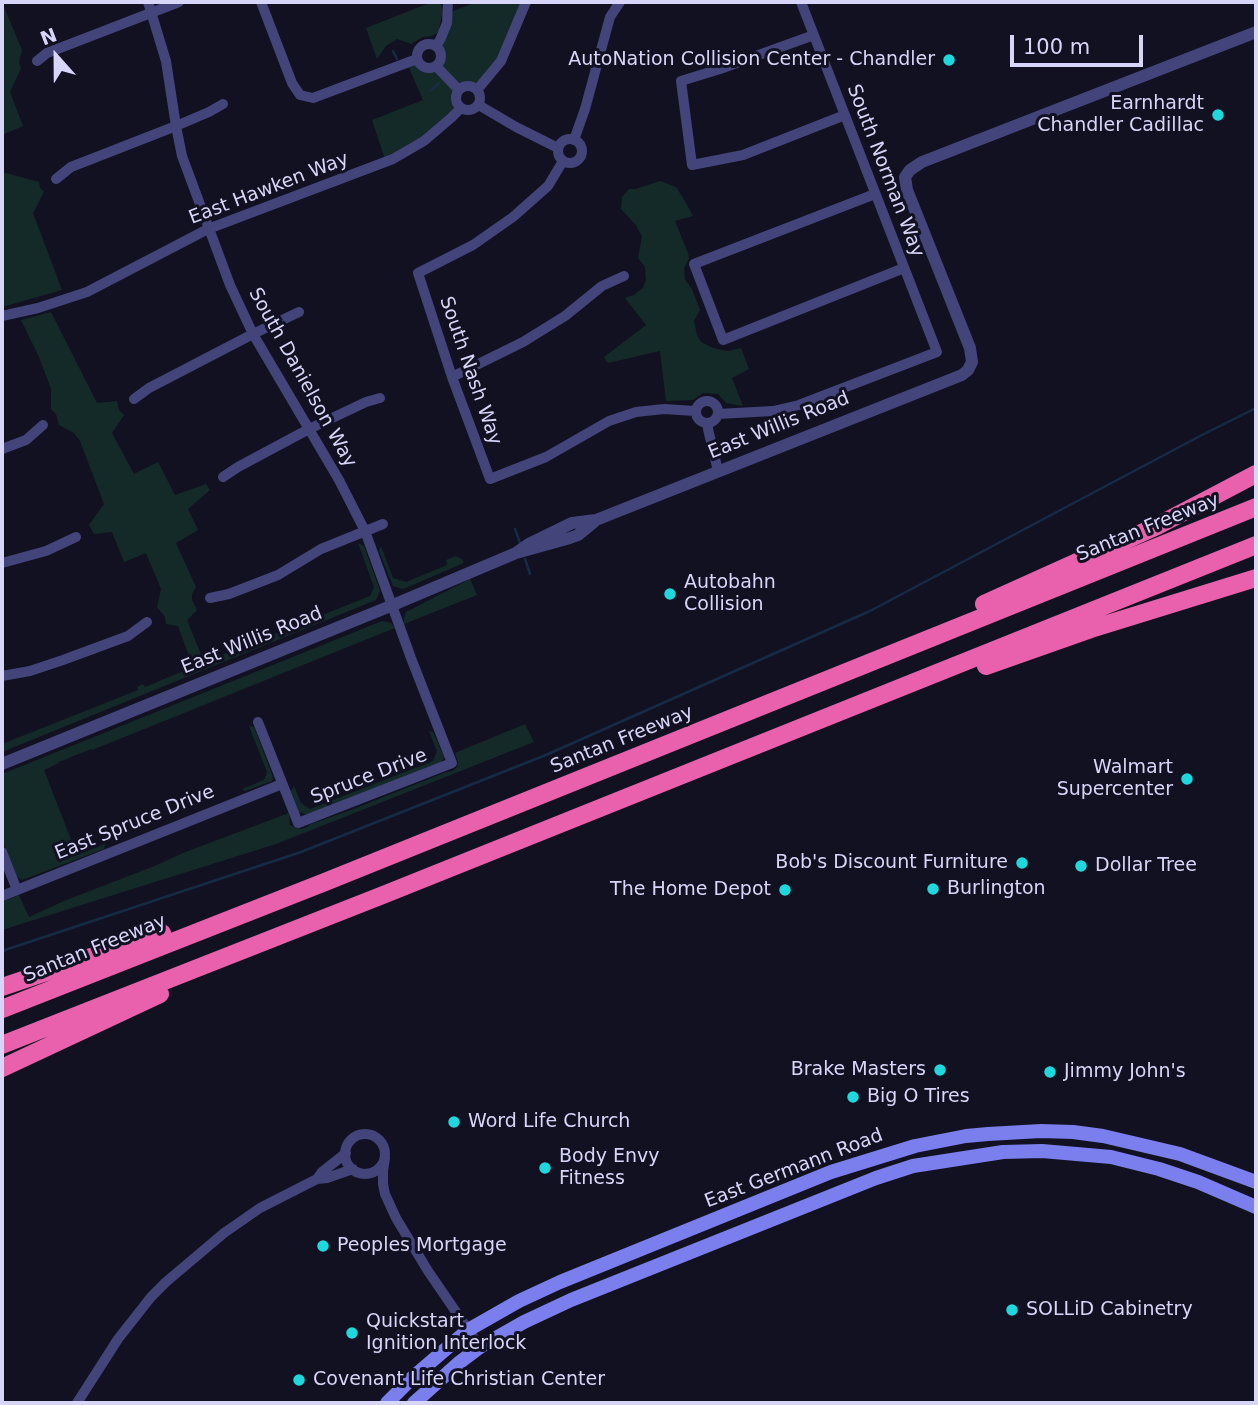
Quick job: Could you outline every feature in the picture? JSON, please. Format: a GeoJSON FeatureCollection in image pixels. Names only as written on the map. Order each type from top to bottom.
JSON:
{"type":"FeatureCollection","features":[{"type":"Feature","properties":{"kind":"highway"},"geometry":{"type":"LineString","coordinates":[[868,663],[918,634],[1157,526],[1256,474]]}},
{"type":"Feature","properties":{"kind":"highway","name":"Santan Freeway"},"geometry":{"type":"LineString","coordinates":[[2,1009],[1256,507]]}},
{"type":"Feature","properties":{"kind":"highway"},"geometry":{"type":"LineString","coordinates":[[2,1045],[1256,545]]}},
{"type":"Feature","properties":{"kind":"highway"},"geometry":{"type":"LineString","coordinates":[[781,736],[820,729],[940,682],[1091,629],[1256,578]]}},
{"type":"Feature","properties":{"kind":"highway"},"geometry":{"type":"LineString","coordinates":[[2,987],[135,943],[281,889],[326,881]]}},
{"type":"Feature","properties":{"kind":"highway"},"geometry":{"type":"LineString","coordinates":[[2,1068],[197,978],[236,952]]}},
{"type":"Feature","properties":{"kind":"main road","name":"East Germann Road"},"geometry":{"type":"LineString","coordinates":[[387,1403],[468,1330],[519,1301],[831,1172],[915,1146],[966,1136],[1041,1131],[1103,1136],[1189,1156],[1256,1182]]}},
{"type":"Feature","properties":{"kind":"main road"},"geometry":{"type":"LineString","coordinates":[[1105,1157],[1120,1151],[1174,1161],[1189,1156]]}},
{"type":"Feature","properties":{"kind":"main road","name":"East Germann Road"},"geometry":{"type":"LineString","coordinates":[[414,1403],[480,1347],[524,1322],[571,1300],[876,1178],[913,1166],[1003,1152],[1105,1157],[1159,1168],[1256,1207]]}},
{"type":"Feature","properties":{"kind":"street","name":"South Danielson Way"},"geometry":{"type":"LineString","coordinates":[[148,2],[166,61],[183,156],[230,285],[253,334],[339,481],[365,531],[452,763]]}},
{"type":"Feature","properties":{"kind":"street"},"geometry":{"type":"LineString","coordinates":[[37,61],[47,54],[179,2]]}},
{"type":"Feature","properties":{"kind":"street"},"geometry":{"type":"LineString","coordinates":[[261,2],[292,83],[300,95],[313,98],[417,59]]}},
{"type":"Feature","properties":{"kind":"street"},"geometry":{"type":"LineString","coordinates":[[436,46],[447,23],[448,2]]}},
{"type":"Feature","properties":{"kind":"street"},"geometry":{"type":"LineString","coordinates":[[477,90],[500,61],[526,2]]}},
{"type":"Feature","properties":{"kind":"street"},"geometry":{"type":"LineString","coordinates":[[574,140],[610,17],[620,2]]}},
{"type":"Feature","properties":{"kind":"street","name":"South Norman Way"},"geometry":{"type":"LineString","coordinates":[[719,414],[773,411],[799,405],[937,352],[801,2]]}},
{"type":"Feature","properties":{"kind":"street","name":"East Willis Road"},"geometry":{"type":"LineString","coordinates":[[2,764],[516,553],[572,523],[596,520],[962,375],[972,362],[970,348],[907,190],[905,177],[911,170],[946,153],[1256,32]]}},
{"type":"Feature","properties":{"kind":"street"},"geometry":{"type":"LineString","coordinates":[[814,35],[681,81],[692,165],[743,155],[845,115]]}},
{"type":"Feature","properties":{"kind":"street"},"geometry":{"type":"LineString","coordinates":[[424,45],[439,48],[441,60],[436,66],[425,67],[417,59],[418,51],[424,45]]}},
{"type":"Feature","properties":{"kind":"street"},"geometry":{"type":"LineString","coordinates":[[436,66],[459,90]]}},
{"type":"Feature","properties":{"kind":"street"},"geometry":{"type":"LineString","coordinates":[[470,86],[477,90],[480,96],[479,104],[471,110],[461,108],[456,101],[459,90],[470,86]]}},
{"type":"Feature","properties":{"kind":"street"},"geometry":{"type":"LineString","coordinates":[[56,179],[71,167],[176,127],[223,104]]}},
{"type":"Feature","properties":{"kind":"street"},"geometry":{"type":"LineString","coordinates":[[479,104],[558,148]]}},
{"type":"Feature","properties":{"kind":"street","name":"East Hawken Way"},"geometry":{"type":"LineString","coordinates":[[2,316],[88,292],[208,229],[393,159],[424,141],[461,108]]}},
{"type":"Feature","properties":{"kind":"street"},"geometry":{"type":"LineString","coordinates":[[574,140],[582,148],[581,156],[575,162],[563,161],[558,148],[562,141],[574,140]]}},
{"type":"Feature","properties":{"kind":"street","name":"South Nash Way"},"geometry":{"type":"LineString","coordinates":[[563,161],[548,186],[513,217],[473,245],[418,273],[490,480],[546,457],[609,421],[636,412],[664,409],[695,411]]}},
{"type":"Feature","properties":{"kind":"street"},"geometry":{"type":"LineString","coordinates":[[875,194],[694,264],[723,340],[904,268]]}},
{"type":"Feature","properties":{"kind":"street"},"geometry":{"type":"LineString","coordinates":[[453,377],[523,342],[565,316],[602,286],[624,276]]}},
{"type":"Feature","properties":{"kind":"street"},"geometry":{"type":"LineString","coordinates":[[134,399],[149,388],[299,312]]}},
{"type":"Feature","properties":{"kind":"street"},"geometry":{"type":"LineString","coordinates":[[223,477],[309,429],[380,398]]}},
{"type":"Feature","properties":{"kind":"street"},"geometry":{"type":"LineString","coordinates":[[708,401],[715,404],[719,414],[715,421],[708,424],[699,421],[695,411],[698,404],[708,401]]}},
{"type":"Feature","properties":{"kind":"street"},"geometry":{"type":"LineString","coordinates":[[708,424],[718,471]]}},
{"type":"Feature","properties":{"kind":"street"},"geometry":{"type":"LineString","coordinates":[[2,449],[26,440],[43,425]]}},
{"type":"Feature","properties":{"kind":"street"},"geometry":{"type":"LineString","coordinates":[[210,598],[229,594],[278,575],[321,549],[383,524]]}},
{"type":"Feature","properties":{"kind":"street"},"geometry":{"type":"LineString","coordinates":[[2,563],[46,551],[76,537]]}},
{"type":"Feature","properties":{"kind":"street"},"geometry":{"type":"LineString","coordinates":[[2,676],[30,671],[128,636],[147,622]]}},
{"type":"Feature","properties":{"kind":"street"},"geometry":{"type":"LineString","coordinates":[[258,722],[282,785]]}},
{"type":"Feature","properties":{"kind":"street","name":"Spruce Drive"},"geometry":{"type":"LineString","coordinates":[[282,785],[298,823],[452,763]]}},
{"type":"Feature","properties":{"kind":"street","name":"East Spruce Drive"},"geometry":{"type":"LineString","coordinates":[[2,896],[282,785]]}},
{"type":"Feature","properties":{"kind":"street"},"geometry":{"type":"LineString","coordinates":[[2,852],[17,890]]}},
{"type":"Feature","properties":{"kind":"street"},"geometry":{"type":"LineString","coordinates":[[385,1194],[383,1145],[368,1134],[355,1137],[347,1146],[347,1162],[353,1170],[365,1174],[385,1194],[410,1243],[480,1347]]}},
{"type":"Feature","properties":{"kind":"street"},"geometry":{"type":"LineString","coordinates":[[317,1179],[345,1153]]}},
{"type":"Feature","properties":{"kind":"street"},"geometry":{"type":"LineString","coordinates":[[365,1174],[378,1169],[385,1158]]}},
{"type":"Feature","properties":{"kind":"street"},"geometry":{"type":"LineString","coordinates":[[77,1403],[118,1339],[151,1297],[224,1233],[260,1208],[317,1179],[353,1170]]}},
{"type":"Feature","properties":{"kind":"green space"},"geometry":{"type":"Polygon","coordinates":[[[2,2],[22,50],[19,63],[21,68],[10,92],[23,126],[2,135],[2,2]]]}},
{"type":"Feature","properties":{"kind":"green space"},"geometry":{"type":"Polygon","coordinates":[[[432,2],[440,2],[443,11],[438,32],[411,44],[397,39],[386,46],[377,59],[366,28],[432,2]]]}},
{"type":"Feature","properties":{"kind":"green space"},"geometry":{"type":"Polygon","coordinates":[[[477,2],[526,2],[501,61],[474,87],[462,88],[456,97],[458,105],[453,117],[386,162],[372,120],[423,100],[407,63],[419,62],[429,68],[439,63],[439,49],[448,13],[477,2]]]}},
{"type":"Feature","properties":{"kind":"green space"},"geometry":{"type":"Polygon","coordinates":[[[2,172],[39,182],[44,192],[33,213],[62,290],[2,307],[2,172]]]}},
{"type":"Feature","properties":{"kind":"green space"},"geometry":{"type":"Polygon","coordinates":[[[660,181],[676,187],[693,216],[675,221],[689,258],[684,268],[685,280],[692,289],[700,310],[694,321],[697,335],[701,342],[713,348],[728,351],[741,348],[749,369],[732,378],[743,406],[726,403],[718,394],[703,393],[693,400],[666,401],[660,351],[608,363],[604,357],[646,325],[625,298],[643,288],[646,279],[645,267],[638,258],[642,237],[636,225],[621,209],[622,197],[629,189],[660,181]]]}},
{"type":"Feature","properties":{"kind":"green space"},"geometry":{"type":"Polygon","coordinates":[[[51,312],[97,403],[117,401],[119,410],[124,415],[112,433],[134,474],[158,462],[175,495],[206,484],[210,490],[188,509],[198,530],[176,543],[196,587],[192,600],[197,610],[187,620],[204,662],[370,596],[374,587],[358,543],[364,546],[380,591],[376,600],[2,752],[2,744],[138,690],[137,687],[143,684],[145,687],[193,667],[178,626],[166,624],[165,617],[157,607],[161,589],[146,553],[124,562],[112,532],[94,534],[89,525],[104,504],[80,441],[74,433],[59,425],[56,414],[51,409],[51,389],[21,320],[51,312]]]}},
{"type":"Feature","properties":{"kind":"green space"},"geometry":{"type":"Polygon","coordinates":[[[381,546],[393,578],[406,582],[447,565],[446,560],[456,556],[464,563],[403,589],[393,586],[379,551],[381,546]]]}},
{"type":"Feature","properties":{"kind":"green space"},"geometry":{"type":"Polygon","coordinates":[[[470,579],[477,595],[404,624],[406,612],[470,579]]]}},
{"type":"Feature","properties":{"kind":"green space"},"geometry":{"type":"Polygon","coordinates":[[[382,621],[391,623],[395,628],[44,770],[77,855],[105,844],[104,849],[22,880],[17,877],[2,840],[2,774],[382,621]]]}},
{"type":"Feature","properties":{"kind":"green space"},"geometry":{"type":"Polygon","coordinates":[[[525,724],[534,742],[276,844],[2,930],[2,902],[19,895],[29,917],[183,853],[289,813],[290,825],[301,829],[307,827],[453,771],[458,762],[455,753],[525,724]]]}},
{"type":"Feature","properties":{"kind":"green space"},"geometry":{"type":"Polygon","coordinates":[[[249,726],[254,727],[273,777],[272,781],[245,791],[242,789],[264,780],[267,772],[249,726]]]}},
{"type":"Feature","properties":{"kind":"green space"},"geometry":{"type":"Polygon","coordinates":[[[429,731],[433,732],[444,757],[441,763],[309,815],[299,812],[291,791],[294,786],[301,803],[310,809],[433,761],[437,751],[429,731]]]}},
{"type":"Feature","properties":{"kind":"waterway"},"geometry":{"type":"LineString","coordinates":[[393,51],[397,59]]}},
{"type":"Feature","properties":{"kind":"waterway"},"geometry":{"type":"LineString","coordinates":[[430,91],[439,83]]}},
{"type":"Feature","properties":{"kind":"waterway"},"geometry":{"type":"LineString","coordinates":[[2,951],[301,852],[546,755],[870,611],[1256,408]]}},
{"type":"Feature","properties":{"kind":"waterway"},"geometry":{"type":"LineString","coordinates":[[515,529],[520,543]]}},
{"type":"Feature","properties":{"kind":"waterway"},"geometry":{"type":"LineString","coordinates":[[525,559],[530,574]]}},
{"type":"Feature","properties":{"kind":"waterway"},"geometry":{"type":"LineString","coordinates":[[196,659],[200,667]]}},
{"type":"Feature","properties":{"kind":"place","name":"AutoNation Collision Center - Chandler"},"geometry":{"type":"Point","coordinates":[949,60]}},
{"type":"Feature","properties":{"kind":"place","name":"Earnhardt Chandler Cadillac"},"geometry":{"type":"Point","coordinates":[1218,115]}},
{"type":"Feature","properties":{"kind":"place","name":"Autobahn Collision"},"geometry":{"type":"Point","coordinates":[670,594]}},
{"type":"Feature","properties":{"kind":"place","name":"Walmart Supercenter"},"geometry":{"type":"Point","coordinates":[1187,779]}},
{"type":"Feature","properties":{"kind":"place","name":"Bob's Discount Furniture"},"geometry":{"type":"Point","coordinates":[1022,863]}},
{"type":"Feature","properties":{"kind":"place","name":"Dollar Tree"},"geometry":{"type":"Point","coordinates":[1081,866]}},
{"type":"Feature","properties":{"kind":"place","name":"Burlington"},"geometry":{"type":"Point","coordinates":[933,889]}},
{"type":"Feature","properties":{"kind":"place","name":"The Home Depot"},"geometry":{"type":"Point","coordinates":[785,890]}},
{"type":"Feature","properties":{"kind":"place","name":"Brake Masters"},"geometry":{"type":"Point","coordinates":[940,1070]}},
{"type":"Feature","properties":{"kind":"place","name":"Jimmy John's"},"geometry":{"type":"Point","coordinates":[1050,1072]}},
{"type":"Feature","properties":{"kind":"place","name":"Big O Tires"},"geometry":{"type":"Point","coordinates":[853,1097]}},
{"type":"Feature","properties":{"kind":"place","name":"Word Life Church"},"geometry":{"type":"Point","coordinates":[454,1122]}},
{"type":"Feature","properties":{"kind":"place","name":"Body Envy Fitness"},"geometry":{"type":"Point","coordinates":[545,1168]}},
{"type":"Feature","properties":{"kind":"place","name":"Peoples Mortgage"},"geometry":{"type":"Point","coordinates":[323,1246]}},
{"type":"Feature","properties":{"kind":"place","name":"SOLLiD Cabinetry"},"geometry":{"type":"Point","coordinates":[1012,1310]}},
{"type":"Feature","properties":{"kind":"place","name":"Quickstart Ignition Interlock"},"geometry":{"type":"Point","coordinates":[352,1333]}},
{"type":"Feature","properties":{"kind":"place","name":"Covenant Life Christian Center"},"geometry":{"type":"Point","coordinates":[299,1380]}}]}
